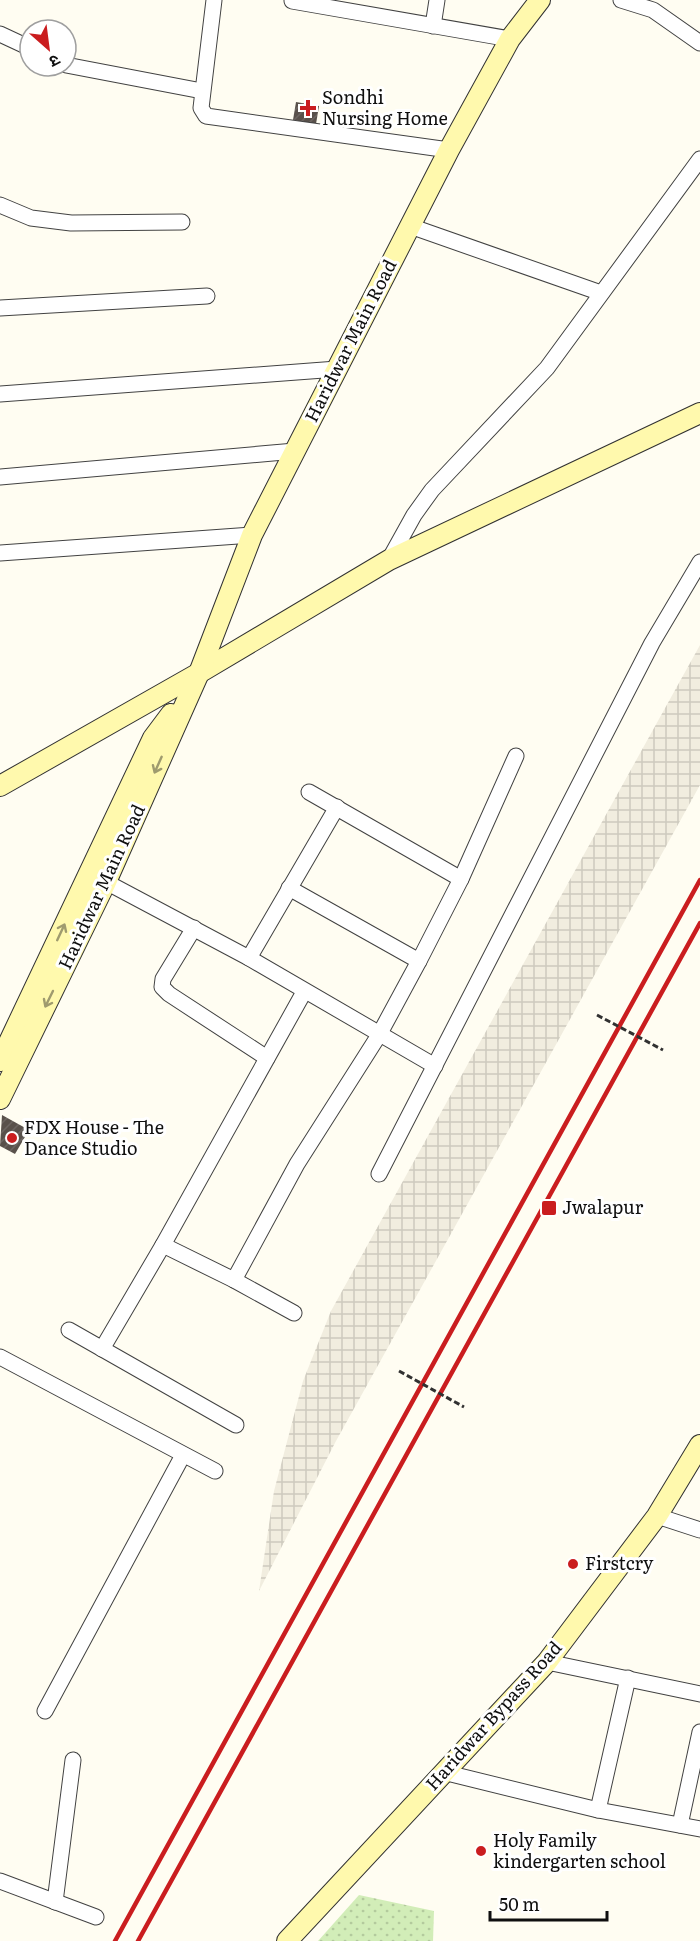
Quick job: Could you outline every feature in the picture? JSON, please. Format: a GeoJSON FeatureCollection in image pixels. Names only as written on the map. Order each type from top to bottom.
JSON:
{"type":"FeatureCollection","features":[{"type":"Feature","properties":{"kind":"main road","name":"Haridwar Main Road"},"geometry":{"type":"LineString","coordinates":[[0,1099],[106,882],[199,674],[252,535],[448,150],[526,9],[540,0]]}},
{"type":"Feature","properties":{"kind":"main road"},"geometry":{"type":"LineString","coordinates":[[0,786],[199,674],[389,560],[700,413]]}},
{"type":"Feature","properties":{"kind":"main road","name":"Haridwar Main Road"},"geometry":{"type":"LineString","coordinates":[[0,1061],[153,738],[199,674]]}},
{"type":"Feature","properties":{"kind":"main road","name":"Haridwar Bypass Road"},"geometry":{"type":"LineString","coordinates":[[287,1941],[547,1662],[657,1516],[700,1444]]}},
{"type":"Feature","properties":{"kind":"street"},"geometry":{"type":"LineString","coordinates":[[214,0],[202,91],[202,112],[215,118],[448,150]]}},
{"type":"Feature","properties":{"kind":"street"},"geometry":{"type":"LineString","coordinates":[[433,26],[437,0]]}},
{"type":"Feature","properties":{"kind":"street"},"geometry":{"type":"LineString","coordinates":[[621,0],[653,10],[700,43]]}},
{"type":"Feature","properties":{"kind":"street"},"geometry":{"type":"LineString","coordinates":[[302,2],[510,39]]}},
{"type":"Feature","properties":{"kind":"street"},"geometry":{"type":"LineString","coordinates":[[0,34],[18,42]]}},
{"type":"Feature","properties":{"kind":"street"},"geometry":{"type":"LineString","coordinates":[[78,67],[202,91]]}},
{"type":"Feature","properties":{"kind":"street"},"geometry":{"type":"LineString","coordinates":[[389,560],[414,515],[432,490],[547,368],[700,159]]}},
{"type":"Feature","properties":{"kind":"street"},"geometry":{"type":"LineString","coordinates":[[0,205],[31,218],[71,222],[182,222]]}},
{"type":"Feature","properties":{"kind":"street"},"geometry":{"type":"LineString","coordinates":[[410,226],[601,293]]}},
{"type":"Feature","properties":{"kind":"street"},"geometry":{"type":"LineString","coordinates":[[0,308],[207,296]]}},
{"type":"Feature","properties":{"kind":"street"},"geometry":{"type":"LineString","coordinates":[[0,394],[337,369]]}},
{"type":"Feature","properties":{"kind":"street"},"geometry":{"type":"LineString","coordinates":[[0,477],[295,451]]}},
{"type":"Feature","properties":{"kind":"street"},"geometry":{"type":"LineString","coordinates":[[0,553],[252,535]]}},
{"type":"Feature","properties":{"kind":"street"},"geometry":{"type":"LineString","coordinates":[[379,1174],[652,643],[700,562]]}},
{"type":"Feature","properties":{"kind":"street"},"geometry":{"type":"LineString","coordinates":[[234,1280],[297,1164],[379,1035],[419,961],[461,879],[516,756]]}},
{"type":"Feature","properties":{"kind":"street"},"geometry":{"type":"LineString","coordinates":[[309,792],[461,879]]}},
{"type":"Feature","properties":{"kind":"street"},"geometry":{"type":"LineString","coordinates":[[249,958],[337,807]]}},
{"type":"Feature","properties":{"kind":"street"},"geometry":{"type":"LineString","coordinates":[[106,882],[249,958],[435,1066]]}},
{"type":"Feature","properties":{"kind":"street"},"geometry":{"type":"LineString","coordinates":[[289,888],[419,961]]}},
{"type":"Feature","properties":{"kind":"street"},"geometry":{"type":"LineString","coordinates":[[194,928],[163,979],[162,987],[169,994],[267,1058]]}},
{"type":"Feature","properties":{"kind":"street"},"geometry":{"type":"LineString","coordinates":[[102,1349],[163,1245],[304,992]]}},
{"type":"Feature","properties":{"kind":"street"},"geometry":{"type":"LineString","coordinates":[[163,1245],[294,1313]]}},
{"type":"Feature","properties":{"kind":"street"},"geometry":{"type":"LineString","coordinates":[[69,1330],[236,1425]]}},
{"type":"Feature","properties":{"kind":"street"},"geometry":{"type":"LineString","coordinates":[[0,1357],[215,1471]]}},
{"type":"Feature","properties":{"kind":"street"},"geometry":{"type":"LineString","coordinates":[[45,1711],[183,1455]]}},
{"type":"Feature","properties":{"kind":"street"},"geometry":{"type":"LineString","coordinates":[[657,1516],[700,1530]]}},
{"type":"Feature","properties":{"kind":"street"},"geometry":{"type":"LineString","coordinates":[[547,1662],[700,1694]]}},
{"type":"Feature","properties":{"kind":"street"},"geometry":{"type":"LineString","coordinates":[[598,1810],[628,1678]]}},
{"type":"Feature","properties":{"kind":"street"},"geometry":{"type":"LineString","coordinates":[[680,1825],[700,1732]]}},
{"type":"Feature","properties":{"kind":"street"},"geometry":{"type":"LineString","coordinates":[[55,1902],[74,1760]]}},
{"type":"Feature","properties":{"kind":"street"},"geometry":{"type":"LineString","coordinates":[[443,1772],[598,1810],[700,1829]]}},
{"type":"Feature","properties":{"kind":"street"},"geometry":{"type":"LineString","coordinates":[[0,1881],[96,1917]]}},
{"type":"Feature","properties":{"kind":"path"},"geometry":{"type":"LineString","coordinates":[[597,1015],[663,1050]]}},
{"type":"Feature","properties":{"kind":"path"},"geometry":{"type":"LineString","coordinates":[[399,1371],[464,1407]]}},
{"type":"Feature","properties":{"kind":"green space"},"geometry":{"type":"Polygon","coordinates":[[[359,1895],[434,1911],[433,1941],[318,1941],[359,1895]]]}},
{"type":"Feature","properties":{"kind":"shaded area"},"geometry":{"type":"Polygon","coordinates":[[[700,645],[700,785],[336,1441],[259,1591],[274,1491],[303,1381],[331,1311],[700,645]]]}},
{"type":"Feature","properties":{"kind":"building"},"geometry":{"type":"Polygon","coordinates":[[[296,102],[319,106],[316,124],[293,120],[296,102]]]}},
{"type":"Feature","properties":{"kind":"building","name":"FDX House - The Dance Studio"},"geometry":{"type":"Polygon","coordinates":[[[2,1115],[29,1130],[15,1154],[0,1146],[2,1115]]]}},
{"type":"Feature","properties":{"kind":"railway"},"geometry":{"type":"LineString","coordinates":[[115,1941],[700,880]]}},
{"type":"Feature","properties":{"kind":"railway"},"geometry":{"type":"LineString","coordinates":[[138,1941],[700,923]]}},
{"type":"Feature","properties":{"kind":"place","name":"Sondhi Nursing Home"},"geometry":{"type":"Point","coordinates":[308,108]}},
{"type":"Feature","properties":{"kind":"place","name":"FDX House - The Dance Studio"},"geometry":{"type":"Point","coordinates":[12,1138]}},
{"type":"Feature","properties":{"kind":"place","name":"Jwalapur"},"geometry":{"type":"Point","coordinates":[549,1208]}},
{"type":"Feature","properties":{"kind":"place","name":"Firstcry"},"geometry":{"type":"Point","coordinates":[573,1564]}},
{"type":"Feature","properties":{"kind":"place","name":"Holy Family kindergarten school"},"geometry":{"type":"Point","coordinates":[481,1851]}}]}
